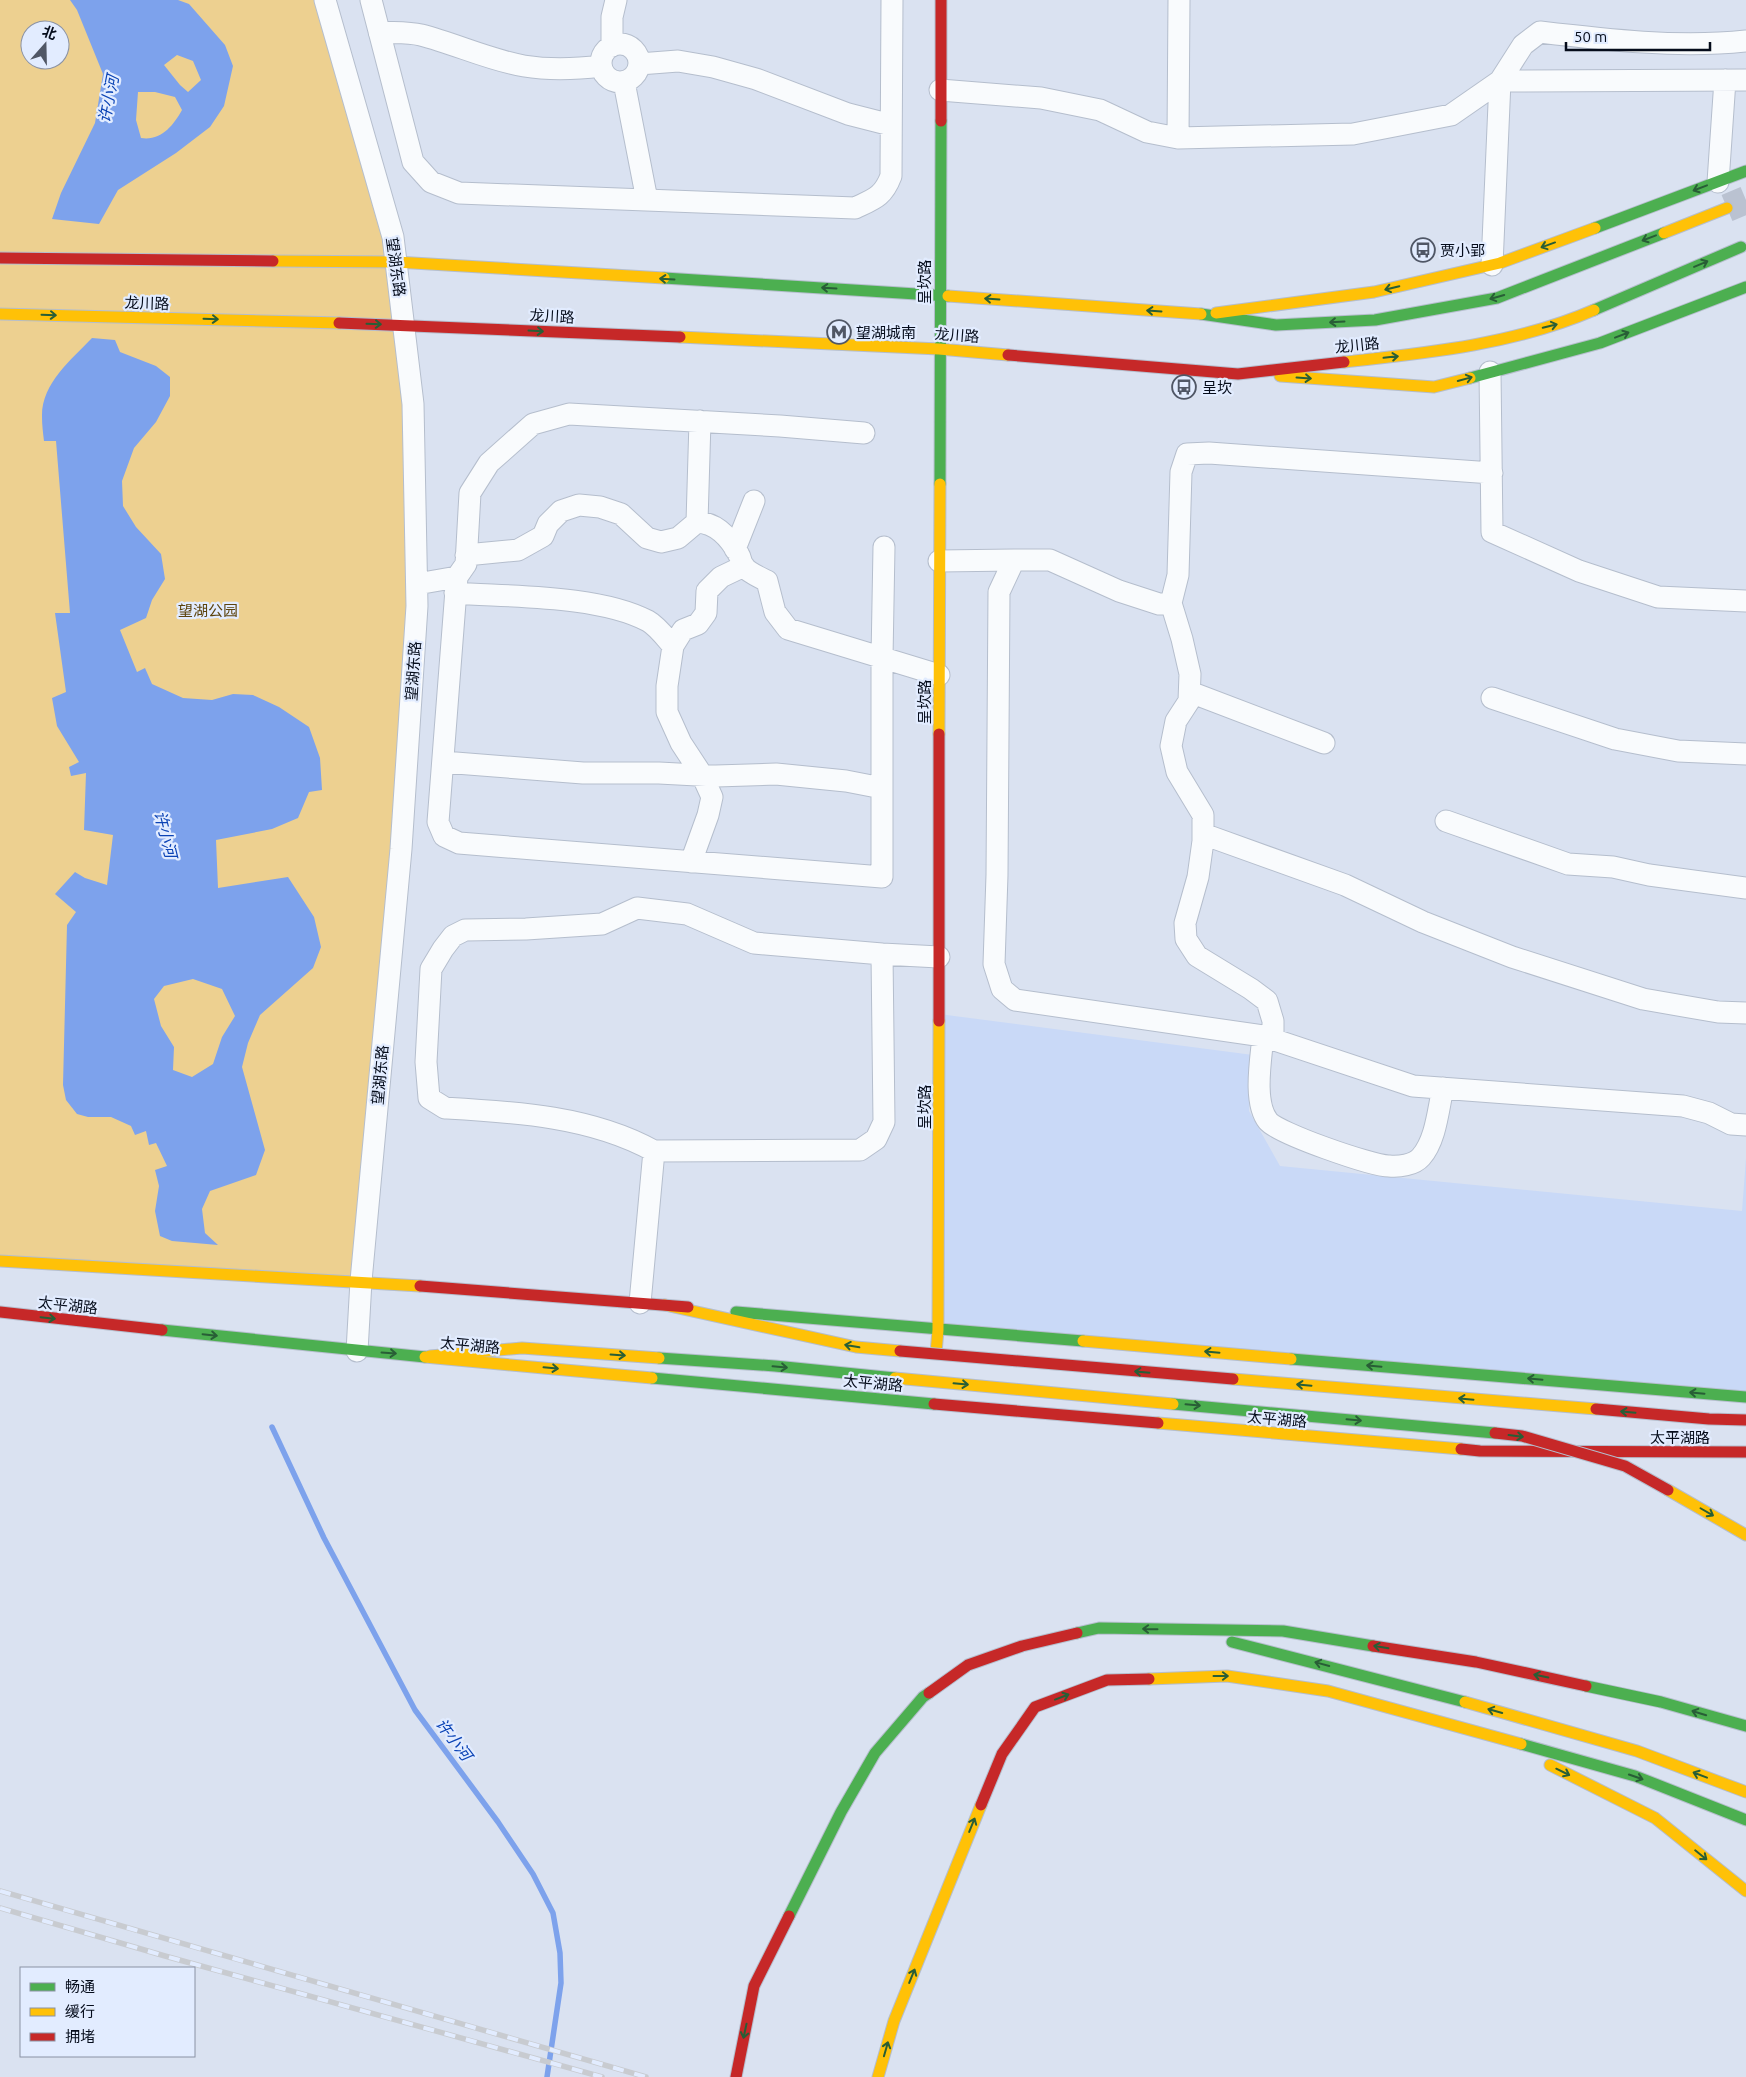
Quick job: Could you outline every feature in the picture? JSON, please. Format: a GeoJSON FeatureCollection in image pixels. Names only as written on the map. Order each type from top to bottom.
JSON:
{"type":"FeatureCollection","features":[{"type":"Feature","properties":{"kind":"main road","name":"呈坎路"},"geometry":{"type":"LineString","coordinates":[[931,1404],[938,1330],[941,0]]}},
{"type":"Feature","properties":{"kind":"main road"},"geometry":{"type":"LineString","coordinates":[[1202,314],[1374,292],[1492,265],[1746,171]]}},
{"type":"Feature","properties":{"kind":"main road","name":"龙川路"},"geometry":{"type":"LineString","coordinates":[[0,258],[396,262],[939,295],[1202,314],[1276,325],[1375,320],[1497,298],[1727,208]]}},
{"type":"Feature","properties":{"kind":"main road","name":"龙川路"},"geometry":{"type":"LineString","coordinates":[[0,314],[404,324],[940,349],[1238,374],[1452,350],[1567,322],[1741,247]]}},
{"type":"Feature","properties":{"kind":"main road"},"geometry":{"type":"LineString","coordinates":[[1238,374],[1434,387],[1600,343],[1746,287]]}},
{"type":"Feature","properties":{"kind":"main road"},"geometry":{"type":"LineString","coordinates":[[0,1261],[361,1281],[1746,1397]]}},
{"type":"Feature","properties":{"kind":"main road"},"geometry":{"type":"LineString","coordinates":[[665,1305],[856,1347],[1709,1420],[1746,1420]]}},
{"type":"Feature","properties":{"kind":"main road","name":"太平湖路"},"geometry":{"type":"LineString","coordinates":[[0,1312],[357,1351],[430,1356],[931,1404],[1480,1452],[1746,1452]]}},
{"type":"Feature","properties":{"kind":"main road"},"geometry":{"type":"LineString","coordinates":[[430,1356],[522,1348],[775,1366],[1522,1436],[1625,1466],[1746,1535]]}},
{"type":"Feature","properties":{"kind":"main road"},"geometry":{"type":"LineString","coordinates":[[736,2077],[754,1986],[841,1812],[875,1753],[923,1697],[968,1665],[1022,1646],[1098,1628],[1284,1631],[1476,1662],[1661,1702],[1746,1726]]}},
{"type":"Feature","properties":{"kind":"main road"},"geometry":{"type":"LineString","coordinates":[[1168,1629],[1254,1646],[1434,1693],[1637,1751],[1746,1792]]}},
{"type":"Feature","properties":{"kind":"main road"},"geometry":{"type":"LineString","coordinates":[[878,2077],[894,2021],[1002,1754],[1035,1707],[1107,1680],[1227,1676],[1328,1691],[1635,1776],[1746,1820]]}},
{"type":"Feature","properties":{"kind":"main road"},"geometry":{"type":"LineString","coordinates":[[1488,1734],[1655,1818],[1746,1891]]}},
{"type":"Feature","properties":{"kind":"street","name":"望湖东路"},"geometry":{"type":"LineString","coordinates":[[325,0],[393,237],[413,404],[417,606],[401,848],[361,1281],[357,1351]]}},
{"type":"Feature","properties":{"kind":"street"},"geometry":{"type":"LineString","coordinates":[[371,0],[413,162],[431,182],[459,193],[855,208],[877,198],[886,190],[891,176],[892,0]]}},
{"type":"Feature","properties":{"kind":"street"},"geometry":{"type":"LineString","coordinates":[[612,46],[612,18],[616,0]]}},
{"type":"Feature","properties":{"kind":"street"},"geometry":{"type":"LineString","coordinates":[[1178,138],[1179,0]]}},
{"type":"Feature","properties":{"kind":"street"},"geometry":{"type":"LineString","coordinates":[[379,32],[419,34],[450,43],[480,55],[525,66],[579,68],[601,66]]}},
{"type":"Feature","properties":{"kind":"street"},"geometry":{"type":"LineString","coordinates":[[940,90],[1041,98],[1100,110],[1147,132],[1178,138],[1353,134],[1451,115],[1500,81],[1523,45],[1540,32],[1582,37],[1709,45],[1746,41]]}},
{"type":"Feature","properties":{"kind":"street"},"geometry":{"type":"LineString","coordinates":[[618,44],[631,47],[636,52],[639,64],[635,76],[624,82],[618,82],[607,77],[601,66],[603,54],[612,46],[618,44]]}},
{"type":"Feature","properties":{"kind":"street"},"geometry":{"type":"LineString","coordinates":[[639,64],[678,61],[713,67],[756,79],[848,114],[891,125]]}},
{"type":"Feature","properties":{"kind":"street"},"geometry":{"type":"LineString","coordinates":[[1718,182],[1725,80]]}},
{"type":"Feature","properties":{"kind":"street"},"geometry":{"type":"LineString","coordinates":[[1500,81],[1746,80]]}},
{"type":"Feature","properties":{"kind":"street"},"geometry":{"type":"LineString","coordinates":[[1492,265],[1500,81]]}},
{"type":"Feature","properties":{"kind":"street"},"geometry":{"type":"LineString","coordinates":[[624,82],[647,200]]}},
{"type":"Feature","properties":{"kind":"street"},"geometry":{"type":"LineString","coordinates":[[1490,372],[1492,532],[1579,571],[1658,597],[1746,601]]}},
{"type":"Feature","properties":{"kind":"street"},"geometry":{"type":"LineString","coordinates":[[864,432],[568,414],[533,424],[488,464],[470,493],[466,564],[456,585],[438,822],[444,836],[459,842],[882,877],[884,547]]}},
{"type":"Feature","properties":{"kind":"street"},"geometry":{"type":"LineString","coordinates":[[697,522],[700,421]]}},
{"type":"Feature","properties":{"kind":"street"},"geometry":{"type":"LineString","coordinates":[[1444,1088],[1430,1141],[1420,1158],[1406,1165],[1387,1166],[1291,1135],[1268,1122],[1259,1103],[1272,1022],[1266,1001],[1251,989],[1197,956],[1186,939],[1185,923],[1198,877],[1202,815],[1177,772],[1171,746],[1176,722],[1190,701],[1190,674],[1171,603],[1178,575],[1181,472],[1187,454],[1209,453],[1492,473]]}},
{"type":"Feature","properties":{"kind":"street"},"geometry":{"type":"LineString","coordinates":[[691,862],[708,815],[712,797],[702,775],[681,743],[668,712],[667,686],[673,646],[683,630],[698,624],[706,613],[707,591],[739,557],[754,501]]}},
{"type":"Feature","properties":{"kind":"street"},"geometry":{"type":"LineString","coordinates":[[466,556],[518,550],[543,536],[548,524],[561,511],[579,505],[600,507],[621,514],[647,538],[661,542],[678,538],[697,522],[708,523],[716,527],[739,557],[767,581],[775,612],[788,629],[939,675]]}},
{"type":"Feature","properties":{"kind":"street"},"geometry":{"type":"LineString","coordinates":[[1014,560],[999,592],[997,874],[994,964],[1002,989],[1015,1000],[1268,1038],[1412,1086],[1683,1106],[1709,1112],[1731,1124],[1746,1125]]}},
{"type":"Feature","properties":{"kind":"street"},"geometry":{"type":"LineString","coordinates":[[939,562],[1050,560],[1119,591],[1159,604],[1171,603]]}},
{"type":"Feature","properties":{"kind":"street"},"geometry":{"type":"LineString","coordinates":[[417,584],[456,585],[571,600],[615,609],[650,622],[673,646]]}},
{"type":"Feature","properties":{"kind":"street"},"geometry":{"type":"LineString","coordinates":[[1190,692],[1324,743]]}},
{"type":"Feature","properties":{"kind":"street"},"geometry":{"type":"LineString","coordinates":[[1492,698],[1615,740],[1678,751],[1746,754]]}},
{"type":"Feature","properties":{"kind":"street"},"geometry":{"type":"LineString","coordinates":[[443,762],[583,772],[702,775],[776,774],[846,781],[882,788]]}},
{"type":"Feature","properties":{"kind":"street"},"geometry":{"type":"LineString","coordinates":[[1446,821],[1568,864],[1613,867],[1649,875],[1746,888]]}},
{"type":"Feature","properties":{"kind":"street"},"geometry":{"type":"LineString","coordinates":[[1202,834],[1345,885],[1423,922],[1512,957],[1643,999],[1718,1012],[1746,1013]]}},
{"type":"Feature","properties":{"kind":"street"},"geometry":{"type":"LineString","coordinates":[[882,954],[884,1122],[876,1139],[860,1150],[654,1150],[639,1142],[604,1129],[564,1120],[445,1108],[429,1098],[426,1062],[431,969],[453,936],[465,930],[526,929],[602,924],[637,908],[687,914],[754,943],[939,957]]}},
{"type":"Feature","properties":{"kind":"street"},"geometry":{"type":"LineString","coordinates":[[640,1303],[654,1150]]}},
{"type":"Feature","properties":{"kind":"shaded area"},"geometry":{"type":"Polygon","coordinates":[[[939,1014],[1253,1055],[1249,1111],[1280,1166],[1742,1211],[1746,1158],[1746,1397],[938,1330],[939,1014]]]}},
{"type":"Feature","properties":{"kind":"green space","name":"望湖公园"},"geometry":{"type":"Polygon","coordinates":[[[0,0],[325,0],[393,237],[417,606],[361,1281],[0,1261],[0,0]]]}},
{"type":"Feature","properties":{"kind":"water"},"geometry":{"type":"Polygon","coordinates":[[[70,0],[178,0],[189,4],[225,45],[233,66],[224,106],[210,127],[176,153],[118,190],[99,224],[52,219],[61,193],[95,123],[103,74],[77,10],[70,0]],[[177,55],[164,65],[188,92],[201,80],[193,61],[177,55]],[[138,92],[136,120],[141,138],[160,135],[175,122],[182,110],[175,97],[155,92],[138,92]]]}},
{"type":"Feature","properties":{"kind":"water"},"geometry":{"type":"Polygon","coordinates":[[[92,338],[115,340],[120,352],[156,366],[170,377],[170,396],[156,422],[134,448],[122,481],[123,506],[136,527],[161,554],[165,579],[152,600],[146,618],[120,630],[137,672],[145,668],[152,684],[183,698],[212,700],[233,694],[253,695],[279,707],[309,727],[320,758],[322,790],[309,792],[298,818],[272,829],[216,840],[218,888],[288,877],[314,917],[321,947],[313,968],[260,1015],[248,1043],[242,1067],[265,1150],[256,1175],[210,1191],[202,1209],[205,1233],[218,1245],[172,1241],[160,1236],[155,1211],[159,1186],[155,1170],[167,1166],[156,1143],[149,1145],[146,1131],[135,1135],[131,1126],[111,1117],[88,1117],[77,1114],[66,1100],[63,1085],[67,925],[76,912],[55,894],[75,872],[85,878],[107,885],[113,835],[84,830],[86,773],[71,776],[69,767],[79,762],[57,726],[52,698],[66,692],[55,613],[70,613],[56,441],[44,441],[42,420],[43,405],[52,383],[92,338]],[[193,979],[164,986],[154,999],[161,1026],[174,1047],[173,1070],[192,1077],[213,1064],[222,1037],[235,1016],[222,989],[193,979]]]}},
{"type":"Feature","properties":{"kind":"waterway","name":"许小河"},"geometry":{"type":"LineString","coordinates":[[272,1427],[324,1538],[415,1710],[498,1822],[533,1874],[553,1913],[560,1953],[561,1983],[547,2077]]}},
{"type":"Feature","properties":{"kind":"tunnel"},"geometry":{"type":"LineString","coordinates":[[1727,208],[1746,200]]}},
{"type":"Feature","properties":{"kind":"railway"},"geometry":{"type":"LineString","coordinates":[[0,1891],[646,2077]]}},
{"type":"Feature","properties":{"kind":"railway"},"geometry":{"type":"LineString","coordinates":[[0,1908],[165,1956],[602,2077]]}},
{"type":"Feature","properties":{"kind":"traffic: fast"},"geometry":{"type":"LineString","coordinates":[[940,484],[941,121]]}},
{"type":"Feature","properties":{"kind":"traffic: fast"},"geometry":{"type":"LineString","coordinates":[[1595,228],[1746,171]]}},
{"type":"Feature","properties":{"kind":"traffic: fast"},"geometry":{"type":"LineString","coordinates":[[1201,314],[1276,325],[1375,320],[1497,298],[1664,233]]}},
{"type":"Feature","properties":{"kind":"traffic: fast"},"geometry":{"type":"LineString","coordinates":[[1594,310],[1741,247]]}},
{"type":"Feature","properties":{"kind":"traffic: fast"},"geometry":{"type":"LineString","coordinates":[[664,278],[948,296]]}},
{"type":"Feature","properties":{"kind":"traffic: fast"},"geometry":{"type":"LineString","coordinates":[[1470,378],[1600,343],[1746,287]]}},
{"type":"Feature","properties":{"kind":"traffic: fast"},"geometry":{"type":"LineString","coordinates":[[736,1312],[1083,1341]]}},
{"type":"Feature","properties":{"kind":"traffic: fast"},"geometry":{"type":"LineString","coordinates":[[162,1330],[425,1357]]}},
{"type":"Feature","properties":{"kind":"traffic: fast"},"geometry":{"type":"LineString","coordinates":[[659,1358],[775,1366],[895,1378]]}},
{"type":"Feature","properties":{"kind":"traffic: fast"},"geometry":{"type":"LineString","coordinates":[[1291,1359],[1746,1397]]}},
{"type":"Feature","properties":{"kind":"traffic: fast"},"geometry":{"type":"LineString","coordinates":[[652,1378],[934,1404]]}},
{"type":"Feature","properties":{"kind":"traffic: fast"},"geometry":{"type":"LineString","coordinates":[[1173,1404],[1495,1433]]}},
{"type":"Feature","properties":{"kind":"traffic: fast"},"geometry":{"type":"LineString","coordinates":[[1077,1633],[1099,1628],[1283,1631],[1373,1646]]}},
{"type":"Feature","properties":{"kind":"traffic: fast"},"geometry":{"type":"LineString","coordinates":[[1232,1642],[1465,1702]]}},
{"type":"Feature","properties":{"kind":"traffic: fast"},"geometry":{"type":"LineString","coordinates":[[1586,1686],[1661,1702],[1746,1726]]}},
{"type":"Feature","properties":{"kind":"traffic: fast"},"geometry":{"type":"LineString","coordinates":[[789,1916],[841,1812],[875,1753],[923,1697],[929,1693]]}},
{"type":"Feature","properties":{"kind":"traffic: fast"},"geometry":{"type":"LineString","coordinates":[[1521,1744],[1635,1776],[1746,1820]]}},
{"type":"Feature","properties":{"kind":"traffic: slow"},"geometry":{"type":"LineString","coordinates":[[1664,233],[1727,208]]}},
{"type":"Feature","properties":{"kind":"traffic: slow"},"geometry":{"type":"LineString","coordinates":[[1216,313],[1374,292],[1500,263],[1595,228]]}},
{"type":"Feature","properties":{"kind":"traffic: slow"},"geometry":{"type":"LineString","coordinates":[[273,261],[396,262],[664,278]]}},
{"type":"Feature","properties":{"kind":"traffic: slow"},"geometry":{"type":"LineString","coordinates":[[948,296],[1201,314]]}},
{"type":"Feature","properties":{"kind":"traffic: slow"},"geometry":{"type":"LineString","coordinates":[[1344,362],[1439,351],[1503,339],[1564,322],[1594,310]]}},
{"type":"Feature","properties":{"kind":"traffic: slow"},"geometry":{"type":"LineString","coordinates":[[0,314],[339,323]]}},
{"type":"Feature","properties":{"kind":"traffic: slow"},"geometry":{"type":"LineString","coordinates":[[680,337],[939,349],[1008,355]]}},
{"type":"Feature","properties":{"kind":"traffic: slow"},"geometry":{"type":"LineString","coordinates":[[1280,376],[1434,387],[1470,378]]}},
{"type":"Feature","properties":{"kind":"traffic: slow"},"geometry":{"type":"LineString","coordinates":[[939,734],[940,484]]}},
{"type":"Feature","properties":{"kind":"traffic: slow"},"geometry":{"type":"LineString","coordinates":[[936,1353],[938,1330],[939,1021]]}},
{"type":"Feature","properties":{"kind":"traffic: slow"},"geometry":{"type":"LineString","coordinates":[[0,1261],[420,1286]]}},
{"type":"Feature","properties":{"kind":"traffic: slow"},"geometry":{"type":"LineString","coordinates":[[665,1305],[856,1347],[900,1351]]}},
{"type":"Feature","properties":{"kind":"traffic: slow"},"geometry":{"type":"LineString","coordinates":[[1083,1341],[1291,1359]]}},
{"type":"Feature","properties":{"kind":"traffic: slow"},"geometry":{"type":"LineString","coordinates":[[430,1356],[522,1348],[659,1358]]}},
{"type":"Feature","properties":{"kind":"traffic: slow"},"geometry":{"type":"LineString","coordinates":[[425,1357],[652,1378]]}},
{"type":"Feature","properties":{"kind":"traffic: slow"},"geometry":{"type":"LineString","coordinates":[[895,1378],[1173,1404]]}},
{"type":"Feature","properties":{"kind":"traffic: slow"},"geometry":{"type":"LineString","coordinates":[[1233,1379],[1596,1409]]}},
{"type":"Feature","properties":{"kind":"traffic: slow"},"geometry":{"type":"LineString","coordinates":[[1158,1423],[1461,1449]]}},
{"type":"Feature","properties":{"kind":"traffic: slow"},"geometry":{"type":"LineString","coordinates":[[1668,1490],[1746,1535]]}},
{"type":"Feature","properties":{"kind":"traffic: slow"},"geometry":{"type":"LineString","coordinates":[[1149,1679],[1227,1676],[1328,1691],[1521,1744]]}},
{"type":"Feature","properties":{"kind":"traffic: slow"},"geometry":{"type":"LineString","coordinates":[[1465,1702],[1637,1751],[1746,1792]]}},
{"type":"Feature","properties":{"kind":"traffic: slow"},"geometry":{"type":"LineString","coordinates":[[1550,1765],[1655,1818],[1746,1891]]}},
{"type":"Feature","properties":{"kind":"traffic: slow"},"geometry":{"type":"LineString","coordinates":[[878,2077],[894,2021],[981,1805]]}},
{"type":"Feature","properties":{"kind":"traffic: jam"},"geometry":{"type":"LineString","coordinates":[[941,0],[941,121]]}},
{"type":"Feature","properties":{"kind":"traffic: jam"},"geometry":{"type":"LineString","coordinates":[[0,258],[273,261]]}},
{"type":"Feature","properties":{"kind":"traffic: jam"},"geometry":{"type":"LineString","coordinates":[[339,323],[680,337]]}},
{"type":"Feature","properties":{"kind":"traffic: jam"},"geometry":{"type":"LineString","coordinates":[[1008,355],[1238,374],[1344,362]]}},
{"type":"Feature","properties":{"kind":"traffic: jam"},"geometry":{"type":"LineString","coordinates":[[939,734],[939,1021]]}},
{"type":"Feature","properties":{"kind":"traffic: jam"},"geometry":{"type":"LineString","coordinates":[[420,1286],[688,1307]]}},
{"type":"Feature","properties":{"kind":"traffic: jam"},"geometry":{"type":"LineString","coordinates":[[0,1312],[162,1330]]}},
{"type":"Feature","properties":{"kind":"traffic: jam"},"geometry":{"type":"LineString","coordinates":[[900,1351],[1233,1379]]}},
{"type":"Feature","properties":{"kind":"traffic: jam"},"geometry":{"type":"LineString","coordinates":[[934,1404],[1158,1423]]}},
{"type":"Feature","properties":{"kind":"traffic: jam"},"geometry":{"type":"LineString","coordinates":[[1596,1409],[1709,1419],[1746,1420]]}},
{"type":"Feature","properties":{"kind":"traffic: jam"},"geometry":{"type":"LineString","coordinates":[[1495,1433],[1522,1436],[1625,1466],[1668,1490]]}},
{"type":"Feature","properties":{"kind":"traffic: jam"},"geometry":{"type":"LineString","coordinates":[[1461,1449],[1480,1451],[1746,1452]]}},
{"type":"Feature","properties":{"kind":"traffic: jam"},"geometry":{"type":"LineString","coordinates":[[929,1693],[968,1665],[1022,1646],[1077,1633]]}},
{"type":"Feature","properties":{"kind":"traffic: jam"},"geometry":{"type":"LineString","coordinates":[[1373,1646],[1476,1662],[1586,1686]]}},
{"type":"Feature","properties":{"kind":"traffic: jam"},"geometry":{"type":"LineString","coordinates":[[981,1805],[1002,1754],[1035,1707],[1107,1680],[1149,1679]]}},
{"type":"Feature","properties":{"kind":"traffic: jam"},"geometry":{"type":"LineString","coordinates":[[736,2077],[754,1986],[789,1916]]}},
{"type":"Feature","properties":{"kind":"place","name":"贾小郢"},"geometry":{"type":"Point","coordinates":[1423,250]}},
{"type":"Feature","properties":{"kind":"place","name":"望湖城南"},"geometry":{"type":"Point","coordinates":[839,332]}},
{"type":"Feature","properties":{"kind":"place","name":"呈坎"},"geometry":{"type":"Point","coordinates":[1184,387]}}]}
